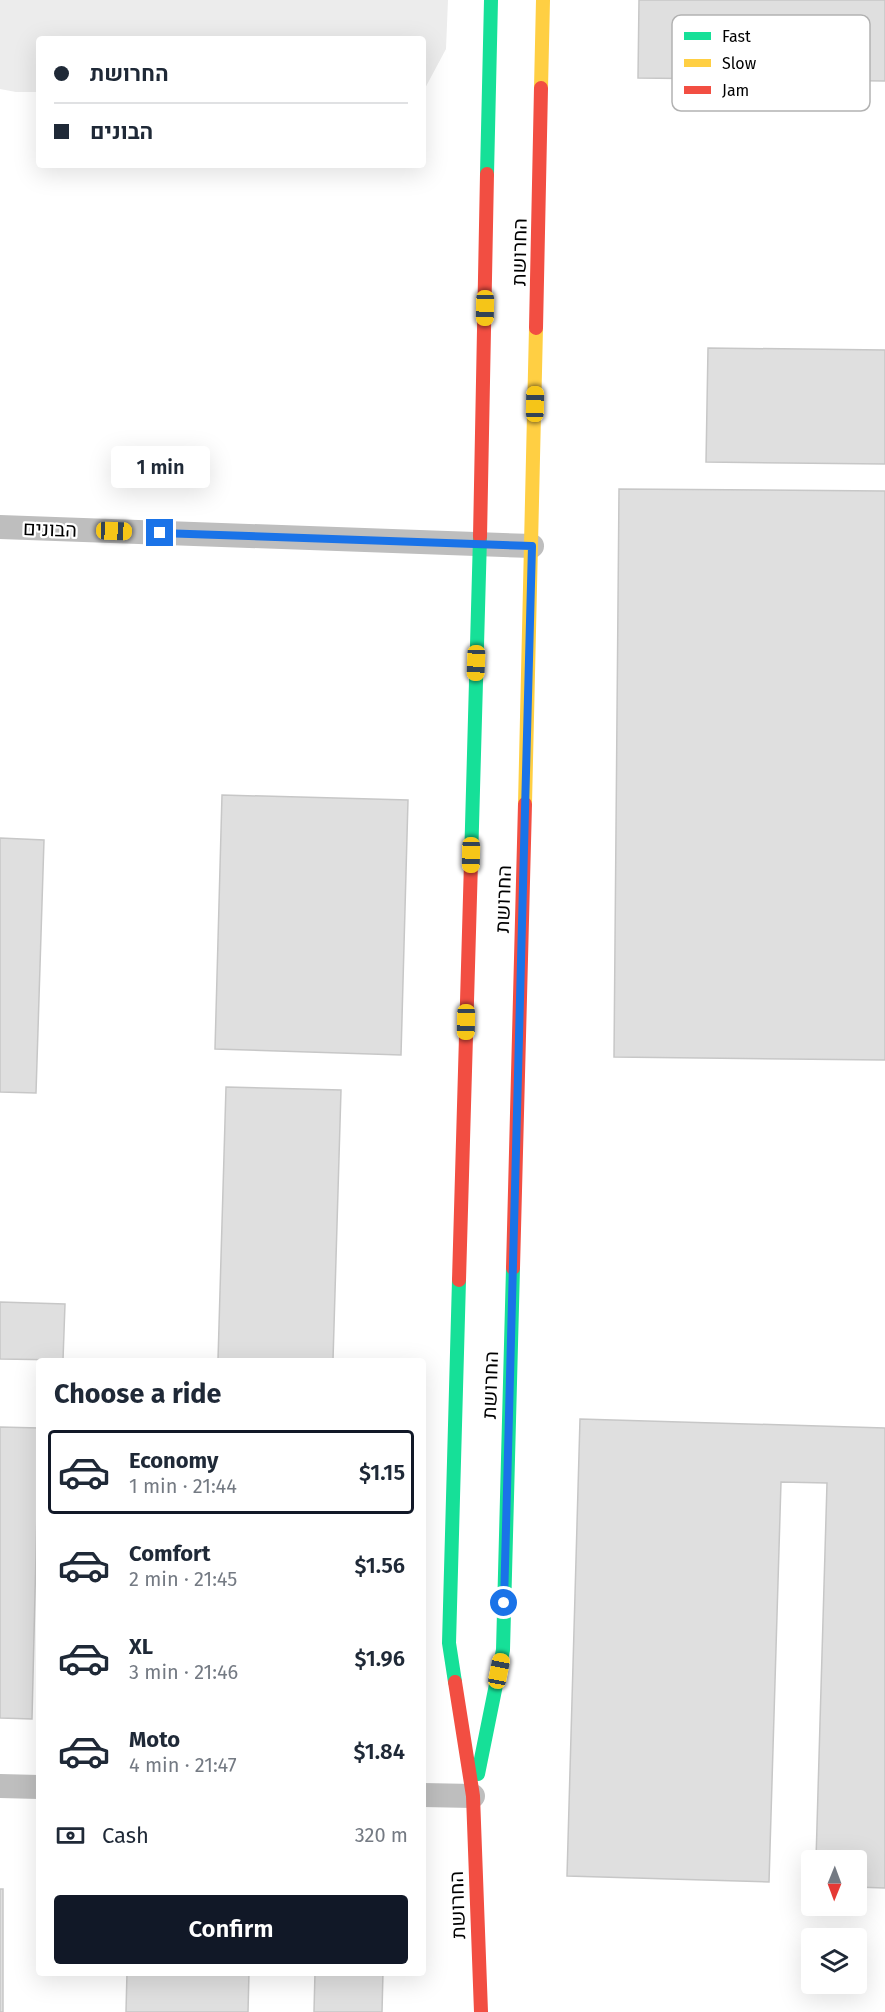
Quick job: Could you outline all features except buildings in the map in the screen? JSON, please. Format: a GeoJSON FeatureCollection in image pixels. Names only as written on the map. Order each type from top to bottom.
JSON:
{"type":"FeatureCollection","features":[{"type":"Feature","properties":{"kind":"street","name":"החרושת"},"geometry":{"type":"LineString","coordinates":[[481,2012],[473,1796],[449,1643],[480,544],[491,0]]}},
{"type":"Feature","properties":{"kind":"street","name":"החרושת"},"geometry":{"type":"LineString","coordinates":[[473,1796],[503,1650],[532,546],[543,0]]}},
{"type":"Feature","properties":{"kind":"street","name":"הבונים"},"geometry":{"type":"LineString","coordinates":[[0,527],[532,546]]}},
{"type":"Feature","properties":{"kind":"street"},"geometry":{"type":"LineString","coordinates":[[0,1786],[36,1787]]}},
{"type":"Feature","properties":{"kind":"street"},"geometry":{"type":"LineString","coordinates":[[426,1795],[473,1796]]}},
{"type":"Feature","properties":{"kind":"shaded area"},"geometry":{"type":"Polygon","coordinates":[[[0,0],[448,0],[446,49],[426,86],[426,36],[36,36],[36,92],[0,89],[0,0]]]}},
{"type":"Feature","properties":{"kind":"traffic: fast"},"geometry":{"type":"LineString","coordinates":[[487,174],[491,0]]}},
{"type":"Feature","properties":{"kind":"traffic: fast"},"geometry":{"type":"LineString","coordinates":[[471,862],[480,537]]}},
{"type":"Feature","properties":{"kind":"traffic: fast"},"geometry":{"type":"LineString","coordinates":[[478,1774],[503,1650],[513,1268]]}},
{"type":"Feature","properties":{"kind":"traffic: fast"},"geometry":{"type":"LineString","coordinates":[[455,1682],[449,1643],[459,1280]]}},
{"type":"Feature","properties":{"kind":"traffic: slow"},"geometry":{"type":"LineString","coordinates":[[541,88],[543,0]]}},
{"type":"Feature","properties":{"kind":"traffic: slow"},"geometry":{"type":"LineString","coordinates":[[525,804],[536,328]]}},
{"type":"Feature","properties":{"kind":"traffic: jam"},"geometry":{"type":"LineString","coordinates":[[536,328],[541,88]]}},
{"type":"Feature","properties":{"kind":"traffic: jam"},"geometry":{"type":"LineString","coordinates":[[480,537],[487,174]]}},
{"type":"Feature","properties":{"kind":"traffic: jam"},"geometry":{"type":"LineString","coordinates":[[513,1268],[525,804]]}},
{"type":"Feature","properties":{"kind":"traffic: jam"},"geometry":{"type":"LineString","coordinates":[[459,1280],[471,862]]}},
{"type":"Feature","properties":{"kind":"traffic: jam"},"geometry":{"type":"LineString","coordinates":[[455,1682],[473,1796],[481,2012]]}},
{"type":"Feature","properties":{"kind":"route"},"geometry":{"type":"LineString","coordinates":[[160,533],[532,546],[504,1603]]}}]}
